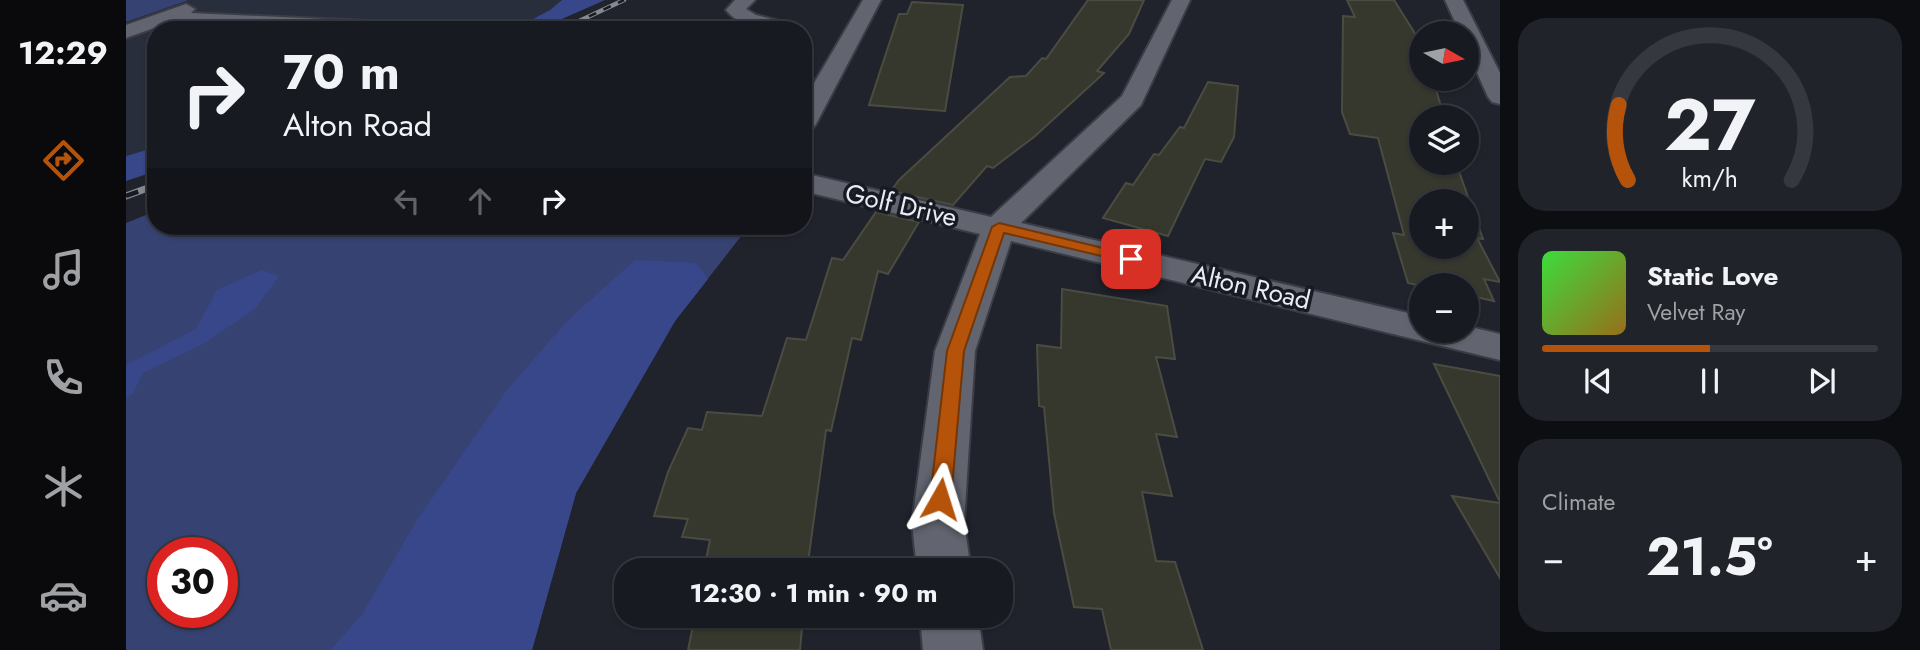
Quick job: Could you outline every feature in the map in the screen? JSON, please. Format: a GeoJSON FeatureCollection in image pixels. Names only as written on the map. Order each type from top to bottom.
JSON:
{"type":"FeatureCollection","features":[{"type":"Feature","properties":{"kind":"street"},"geometry":{"type":"LineString","coordinates":[[126,13],[208,0]]}},
{"type":"Feature","properties":{"kind":"street"},"geometry":{"type":"LineString","coordinates":[[812,108],[872,0],[866,0]]}},
{"type":"Feature","properties":{"kind":"street"},"geometry":{"type":"LineString","coordinates":[[942,558],[938,523],[955,351],[999,227],[1132,100],[1181,0]]}},
{"type":"Feature","properties":{"kind":"street"},"geometry":{"type":"LineString","coordinates":[[1454,0],[1500,97]]}},
{"type":"Feature","properties":{"kind":"street"},"geometry":{"type":"LineString","coordinates":[[741,5],[749,19],[757,21]]}},
{"type":"Feature","properties":{"kind":"street"},"geometry":{"type":"LineString","coordinates":[[126,32],[162,9],[306,21]]}},
{"type":"Feature","properties":{"kind":"street","name":"Golf Drive"},"geometry":{"type":"LineString","coordinates":[[812,184],[999,227]]}},
{"type":"Feature","properties":{"kind":"street","name":"Alton Road"},"geometry":{"type":"LineString","coordinates":[[999,227],[1409,325]]}},
{"type":"Feature","properties":{"kind":"street"},"geometry":{"type":"LineString","coordinates":[[1479,342],[1500,347]]}},
{"type":"Feature","properties":{"kind":"street"},"geometry":{"type":"LineString","coordinates":[[950,628],[953,650]]}},
{"type":"Feature","properties":{"kind":"shaded area"},"geometry":{"type":"Polygon","coordinates":[[[126,0],[189,0],[126,22],[126,0]]]}},
{"type":"Feature","properties":{"kind":"shaded area"},"geometry":{"type":"Polygon","coordinates":[[[189,0],[562,0],[529,21],[147,21],[147,150],[126,156],[126,22],[189,0]]]}},
{"type":"Feature","properties":{"kind":"shaded area"},"geometry":{"type":"Polygon","coordinates":[[[562,0],[605,0],[557,21],[529,21],[562,0]]]}},
{"type":"Feature","properties":{"kind":"shaded area"},"geometry":{"type":"Polygon","coordinates":[[[147,150],[147,174],[126,181],[126,156],[147,150]]]}},
{"type":"Feature","properties":{"kind":"shaded area"},"geometry":{"type":"Polygon","coordinates":[[[147,215],[147,235],[742,235],[675,321],[576,493],[532,650],[126,650],[126,223],[147,215]]]}},
{"type":"Feature","properties":{"kind":"shaded area"},"geometry":{"type":"Polygon","coordinates":[[[635,260],[696,263],[708,279],[675,321],[576,493],[532,650],[330,650],[361,616],[417,520],[504,394],[567,321],[635,260]]]}},
{"type":"Feature","properties":{"kind":"shaded area"},"geometry":{"type":"Polygon","coordinates":[[[261,270],[279,276],[255,309],[203,344],[143,373],[133,393],[126,398],[126,365],[196,329],[217,290],[261,270]]]}},
{"type":"Feature","properties":{"kind":"building"},"geometry":{"type":"Polygon","coordinates":[[[1088,0],[1144,0],[1129,34],[1097,71],[1104,73],[1034,137],[993,168],[987,166],[953,205],[891,191],[899,180],[1010,77],[1026,76],[1042,58],[1046,59],[1088,0]]]}},
{"type":"Feature","properties":{"kind":"building"},"geometry":{"type":"Polygon","coordinates":[[[1347,0],[1394,0],[1409,24],[1409,91],[1436,91],[1441,105],[1409,105],[1409,175],[1460,175],[1465,189],[1409,189],[1409,259],[1479,259],[1479,242],[1500,282],[1484,279],[1494,301],[1479,298],[1479,273],[1409,273],[1408,283],[1393,233],[1404,235],[1378,138],[1350,134],[1342,112],[1343,16],[1355,17],[1347,0]]]}},
{"type":"Feature","properties":{"kind":"building"},"geometry":{"type":"Polygon","coordinates":[[[912,2],[963,5],[945,111],[869,105],[899,14],[907,14],[912,2]]]}},
{"type":"Feature","properties":{"kind":"building"},"geometry":{"type":"Polygon","coordinates":[[[1208,82],[1238,86],[1234,137],[1221,162],[1205,159],[1168,236],[1103,218],[1126,183],[1133,185],[1154,154],[1159,155],[1180,127],[1184,128],[1208,82]]]}},
{"type":"Feature","properties":{"kind":"building"},"geometry":{"type":"Polygon","coordinates":[[[876,212],[919,222],[888,274],[878,271],[861,340],[852,338],[831,431],[826,430],[809,558],[706,558],[710,540],[682,537],[688,519],[654,516],[668,472],[688,428],[702,430],[707,412],[762,416],[787,338],[806,340],[832,258],[843,260],[876,212]]]}},
{"type":"Feature","properties":{"kind":"building"},"geometry":{"type":"Polygon","coordinates":[[[1062,289],[1167,306],[1175,359],[1156,357],[1177,437],[1156,434],[1172,496],[1142,492],[1156,561],[1175,562],[1203,650],[1111,650],[1102,609],[1074,607],[1054,513],[1044,407],[1039,406],[1037,345],[1061,348],[1062,289]]]}},
{"type":"Feature","properties":{"kind":"building"},"geometry":{"type":"Polygon","coordinates":[[[1434,364],[1500,376],[1500,502],[1434,364]]]}},
{"type":"Feature","properties":{"kind":"building"},"geometry":{"type":"Polygon","coordinates":[[[1452,496],[1500,503],[1500,578],[1452,496]]]}},
{"type":"Feature","properties":{"kind":"building"},"geometry":{"type":"Polygon","coordinates":[[[693,628],[802,628],[800,650],[688,650],[693,628]]]}},
{"type":"Feature","properties":{"kind":"railway"},"geometry":{"type":"LineString","coordinates":[[579,21],[624,0]]}},
{"type":"Feature","properties":{"kind":"railway"},"geometry":{"type":"LineString","coordinates":[[126,196],[147,188]]}},
{"type":"Feature","properties":{"kind":"route"},"geometry":{"type":"LineString","coordinates":[[940,499],[955,351],[999,227],[1131,259]]}}]}
